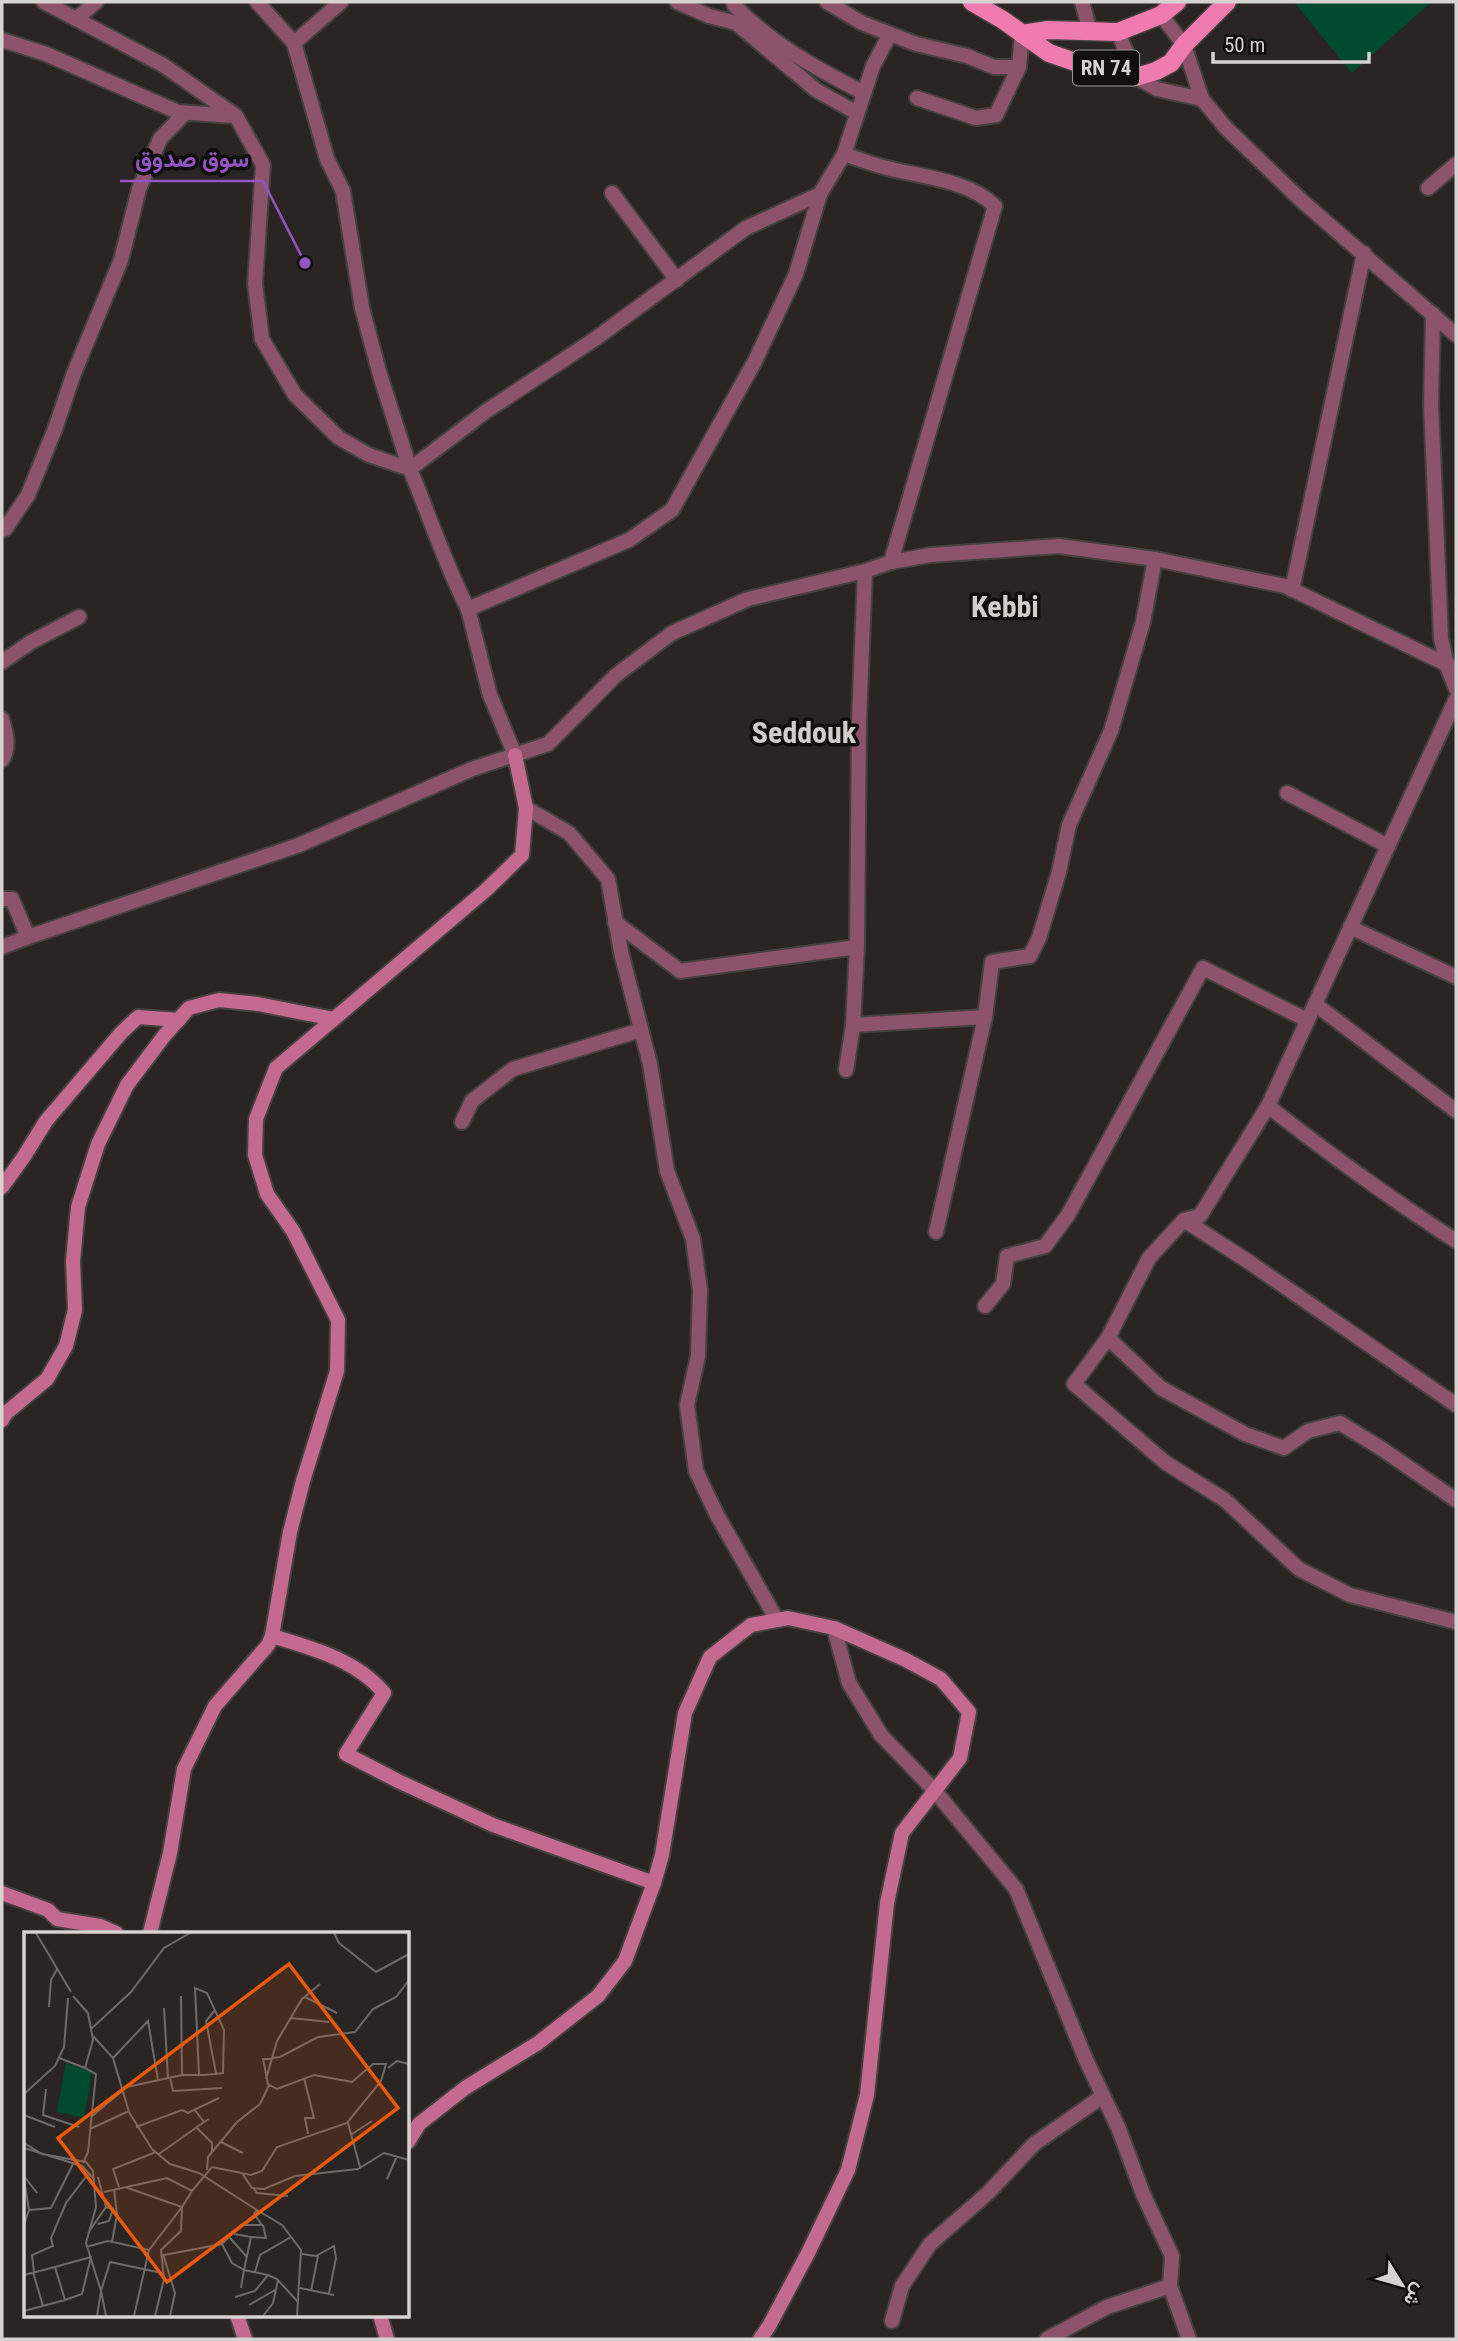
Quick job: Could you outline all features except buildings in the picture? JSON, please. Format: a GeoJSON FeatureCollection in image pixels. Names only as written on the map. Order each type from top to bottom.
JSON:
{"type":"FeatureCollection","features":[{"type":"Feature","properties":{"kind":"main road","name":"RN 74"},"geometry":{"type":"LineString","coordinates":[[972,2],[1003,20],[1049,53],[1136,77],[1156,72],[1171,63],[1184,45],[1227,2]]}},
{"type":"Feature","properties":{"kind":"main road","name":"RN 74"},"geometry":{"type":"LineString","coordinates":[[1022,34],[1048,30],[1118,32],[1161,15],[1177,2]]}},
{"type":"Feature","properties":{"kind":"street"},"geometry":{"type":"LineString","coordinates":[[44,2],[163,65],[236,116],[263,165],[255,284],[262,339],[295,395],[338,438],[369,455],[410,469]]}},
{"type":"Feature","properties":{"kind":"street"},"geometry":{"type":"LineString","coordinates":[[76,19],[96,2]]}},
{"type":"Feature","properties":{"kind":"street"},"geometry":{"type":"LineString","coordinates":[[150,1932],[170,1853],[184,1769],[215,1706],[268,1645],[272,1636],[299,1494],[337,1371],[338,1320],[293,1231],[267,1194],[255,1155],[257,1119],[276,1068],[486,890],[522,855],[526,808],[515,755],[490,695],[468,609],[454,583],[435,527],[410,469],[380,375],[362,308],[344,191],[327,159],[294,43],[257,2]]}},
{"type":"Feature","properties":{"kind":"street"},"geometry":{"type":"LineString","coordinates":[[294,43],[341,2]]}},
{"type":"Feature","properties":{"kind":"street"},"geometry":{"type":"LineString","coordinates":[[677,2],[709,16],[736,23],[816,90],[858,113]]}},
{"type":"Feature","properties":{"kind":"street"},"geometry":{"type":"LineString","coordinates":[[827,2],[862,23],[916,44],[967,56],[994,67],[1019,67]]}},
{"type":"Feature","properties":{"kind":"street"},"geometry":{"type":"LineString","coordinates":[[1082,2],[1090,32]]}},
{"type":"Feature","properties":{"kind":"street"},"geometry":{"type":"LineString","coordinates":[[734,3],[746,18],[788,50],[864,93]]}},
{"type":"Feature","properties":{"kind":"street"},"geometry":{"type":"LineString","coordinates":[[1161,15],[1184,45],[1202,99],[1226,128],[1301,201],[1456,335]]}},
{"type":"Feature","properties":{"kind":"street"},"geometry":{"type":"LineString","coordinates":[[1118,32],[1136,77],[1157,89],[1202,99]]}},
{"type":"Feature","properties":{"kind":"street"},"geometry":{"type":"LineString","coordinates":[[468,609],[629,540],[672,510],[749,373],[796,274],[820,194],[844,154],[873,66],[890,34]]}},
{"type":"Feature","properties":{"kind":"street"},"geometry":{"type":"LineString","coordinates":[[917,98],[975,118],[996,116],[1019,67],[1022,34]]}},
{"type":"Feature","properties":{"kind":"street"},"geometry":{"type":"LineString","coordinates":[[2,40],[46,54],[178,112],[236,116]]}},
{"type":"Feature","properties":{"kind":"street"},"geometry":{"type":"LineString","coordinates":[[2,530],[28,495],[74,373],[121,260],[139,189],[160,139],[185,113]]}},
{"type":"Feature","properties":{"kind":"street"},"geometry":{"type":"LineString","coordinates":[[844,154],[883,167],[953,184],[984,196],[995,206],[891,562]]}},
{"type":"Feature","properties":{"kind":"street"},"geometry":{"type":"LineString","coordinates":[[1428,188],[1456,164]]}},
{"type":"Feature","properties":{"kind":"street"},"geometry":{"type":"LineString","coordinates":[[612,193],[677,280]]}},
{"type":"Feature","properties":{"kind":"street"},"geometry":{"type":"LineString","coordinates":[[410,469],[485,412],[595,339],[746,228],[820,194]]}},
{"type":"Feature","properties":{"kind":"street"},"geometry":{"type":"LineString","coordinates":[[1292,590],[1364,253]]}},
{"type":"Feature","properties":{"kind":"street"},"geometry":{"type":"LineString","coordinates":[[1433,314],[1431,404],[1441,638],[1456,689]]}},
{"type":"Feature","properties":{"kind":"street"},"geometry":{"type":"LineString","coordinates":[[2,947],[299,845],[459,774],[548,744],[615,676],[672,633],[748,599],[865,571],[891,562],[930,555],[1059,546],[1155,559],[1285,586],[1452,668]]}},
{"type":"Feature","properties":{"kind":"street"},"geometry":{"type":"LineString","coordinates":[[936,1232],[985,1017],[992,962],[1030,956],[1039,938],[1059,872],[1069,825],[1114,719],[1143,622],[1155,559]]}},
{"type":"Feature","properties":{"kind":"street"},"geometry":{"type":"LineString","coordinates":[[846,1070],[853,1025],[857,947],[859,721],[865,571]]}},
{"type":"Feature","properties":{"kind":"street"},"geometry":{"type":"LineString","coordinates":[[2,662],[32,642],[79,617]]}},
{"type":"Feature","properties":{"kind":"street"},"geometry":{"type":"LineString","coordinates":[[1456,699],[1268,1106],[1200,1216],[1184,1220],[1149,1258],[1108,1338],[1073,1384],[1166,1463],[1225,1500],[1298,1569],[1350,1595],[1456,1622]]}},
{"type":"Feature","properties":{"kind":"street"},"geometry":{"type":"LineString","coordinates":[[2,719],[7,743],[2,760]]}},
{"type":"Feature","properties":{"kind":"street"},"geometry":{"type":"LineString","coordinates":[[1287,793],[1388,846]]}},
{"type":"Feature","properties":{"kind":"street"},"geometry":{"type":"LineString","coordinates":[[526,808],[569,833],[608,879],[615,922],[649,1064],[667,1171],[693,1239],[700,1290],[698,1356],[687,1405],[696,1472],[717,1515],[777,1620]]}},
{"type":"Feature","properties":{"kind":"street"},"geometry":{"type":"LineString","coordinates":[[2,899],[12,899],[28,937]]}},
{"type":"Feature","properties":{"kind":"street"},"geometry":{"type":"LineString","coordinates":[[615,922],[680,971],[857,947]]}},
{"type":"Feature","properties":{"kind":"street"},"geometry":{"type":"LineString","coordinates":[[1350,927],[1456,977]]}},
{"type":"Feature","properties":{"kind":"street"},"geometry":{"type":"LineString","coordinates":[[985,1306],[1003,1284],[1007,1256],[1045,1246],[1069,1215],[1203,968],[1307,1020]]}},
{"type":"Feature","properties":{"kind":"street"},"geometry":{"type":"LineString","coordinates":[[2,1420],[6,1413],[47,1379],[66,1346],[75,1310],[74,1261],[78,1207],[98,1144],[127,1085],[164,1036],[189,1008],[219,1000],[258,1004],[334,1019]]}},
{"type":"Feature","properties":{"kind":"street"},"geometry":{"type":"LineString","coordinates":[[1315,1004],[1456,1111]]}},
{"type":"Feature","properties":{"kind":"street"},"geometry":{"type":"LineString","coordinates":[[2,1187],[46,1121],[121,1033],[138,1017],[179,1020]]}},
{"type":"Feature","properties":{"kind":"street"},"geometry":{"type":"LineString","coordinates":[[853,1025],[985,1017]]}},
{"type":"Feature","properties":{"kind":"street"},"geometry":{"type":"LineString","coordinates":[[462,1122],[472,1101],[513,1069],[642,1030]]}},
{"type":"Feature","properties":{"kind":"street"},"geometry":{"type":"LineString","coordinates":[[1268,1106],[1322,1149],[1456,1241]]}},
{"type":"Feature","properties":{"kind":"street"},"geometry":{"type":"LineString","coordinates":[[1184,1220],[1456,1405]]}},
{"type":"Feature","properties":{"kind":"street"},"geometry":{"type":"LineString","coordinates":[[1108,1338],[1161,1388],[1245,1434],[1284,1448],[1308,1431],[1340,1423],[1382,1448],[1456,1500]]}},
{"type":"Feature","properties":{"kind":"street"},"geometry":{"type":"LineString","coordinates":[[410,2139],[419,2124],[465,2088],[538,2043],[598,1996],[625,1961],[662,1855],[685,1713],[710,1657],[751,1625],[788,1618],[834,1629],[904,1659],[941,1679],[969,1712],[961,1758],[902,1833],[887,1903],[867,2095],[848,2170],[808,2253],[760,2339]]}},
{"type":"Feature","properties":{"kind":"street"},"geometry":{"type":"LineString","coordinates":[[834,1629],[849,1683],[881,1735],[934,1790],[1017,1889],[1086,2060],[1118,2127],[1143,2194],[1172,2256],[1170,2286],[1189,2339]]}},
{"type":"Feature","properties":{"kind":"street"},"geometry":{"type":"LineString","coordinates":[[272,1636],[339,1659],[372,1677],[384,1693],[346,1754],[493,1825],[654,1884]]}},
{"type":"Feature","properties":{"kind":"street"},"geometry":{"type":"LineString","coordinates":[[2,1893],[48,1910],[55,1926],[100,1926],[114,1932]]}},
{"type":"Feature","properties":{"kind":"street"},"geometry":{"type":"LineString","coordinates":[[892,2321],[902,2286],[930,2244],[989,2192],[1034,2144],[1103,2096]]}},
{"type":"Feature","properties":{"kind":"street"},"geometry":{"type":"LineString","coordinates":[[1047,2339],[1107,2308],[1170,2286]]}},
{"type":"Feature","properties":{"kind":"street"},"geometry":{"type":"LineString","coordinates":[[237,2316],[245,2339]]}},
{"type":"Feature","properties":{"kind":"street"},"geometry":{"type":"LineString","coordinates":[[380,2316],[387,2339]]}},
{"type":"Feature","properties":{"kind":"green space"},"geometry":{"type":"Polygon","coordinates":[[[1294,2],[1431,2],[1352,73],[1294,2]]]}},
{"type":"Feature","properties":{"kind":"place","name":"سوق صدوق"},"geometry":{"type":"Point","coordinates":[305,263]}},
{"type":"Feature","properties":{"kind":"district","name":"Kebbi"},"geometry":{"type":"Point","coordinates":[1005,607]}},
{"type":"Feature","properties":{"kind":"district","name":"Seddouk"},"geometry":{"type":"Point","coordinates":[804,733]}}]}
